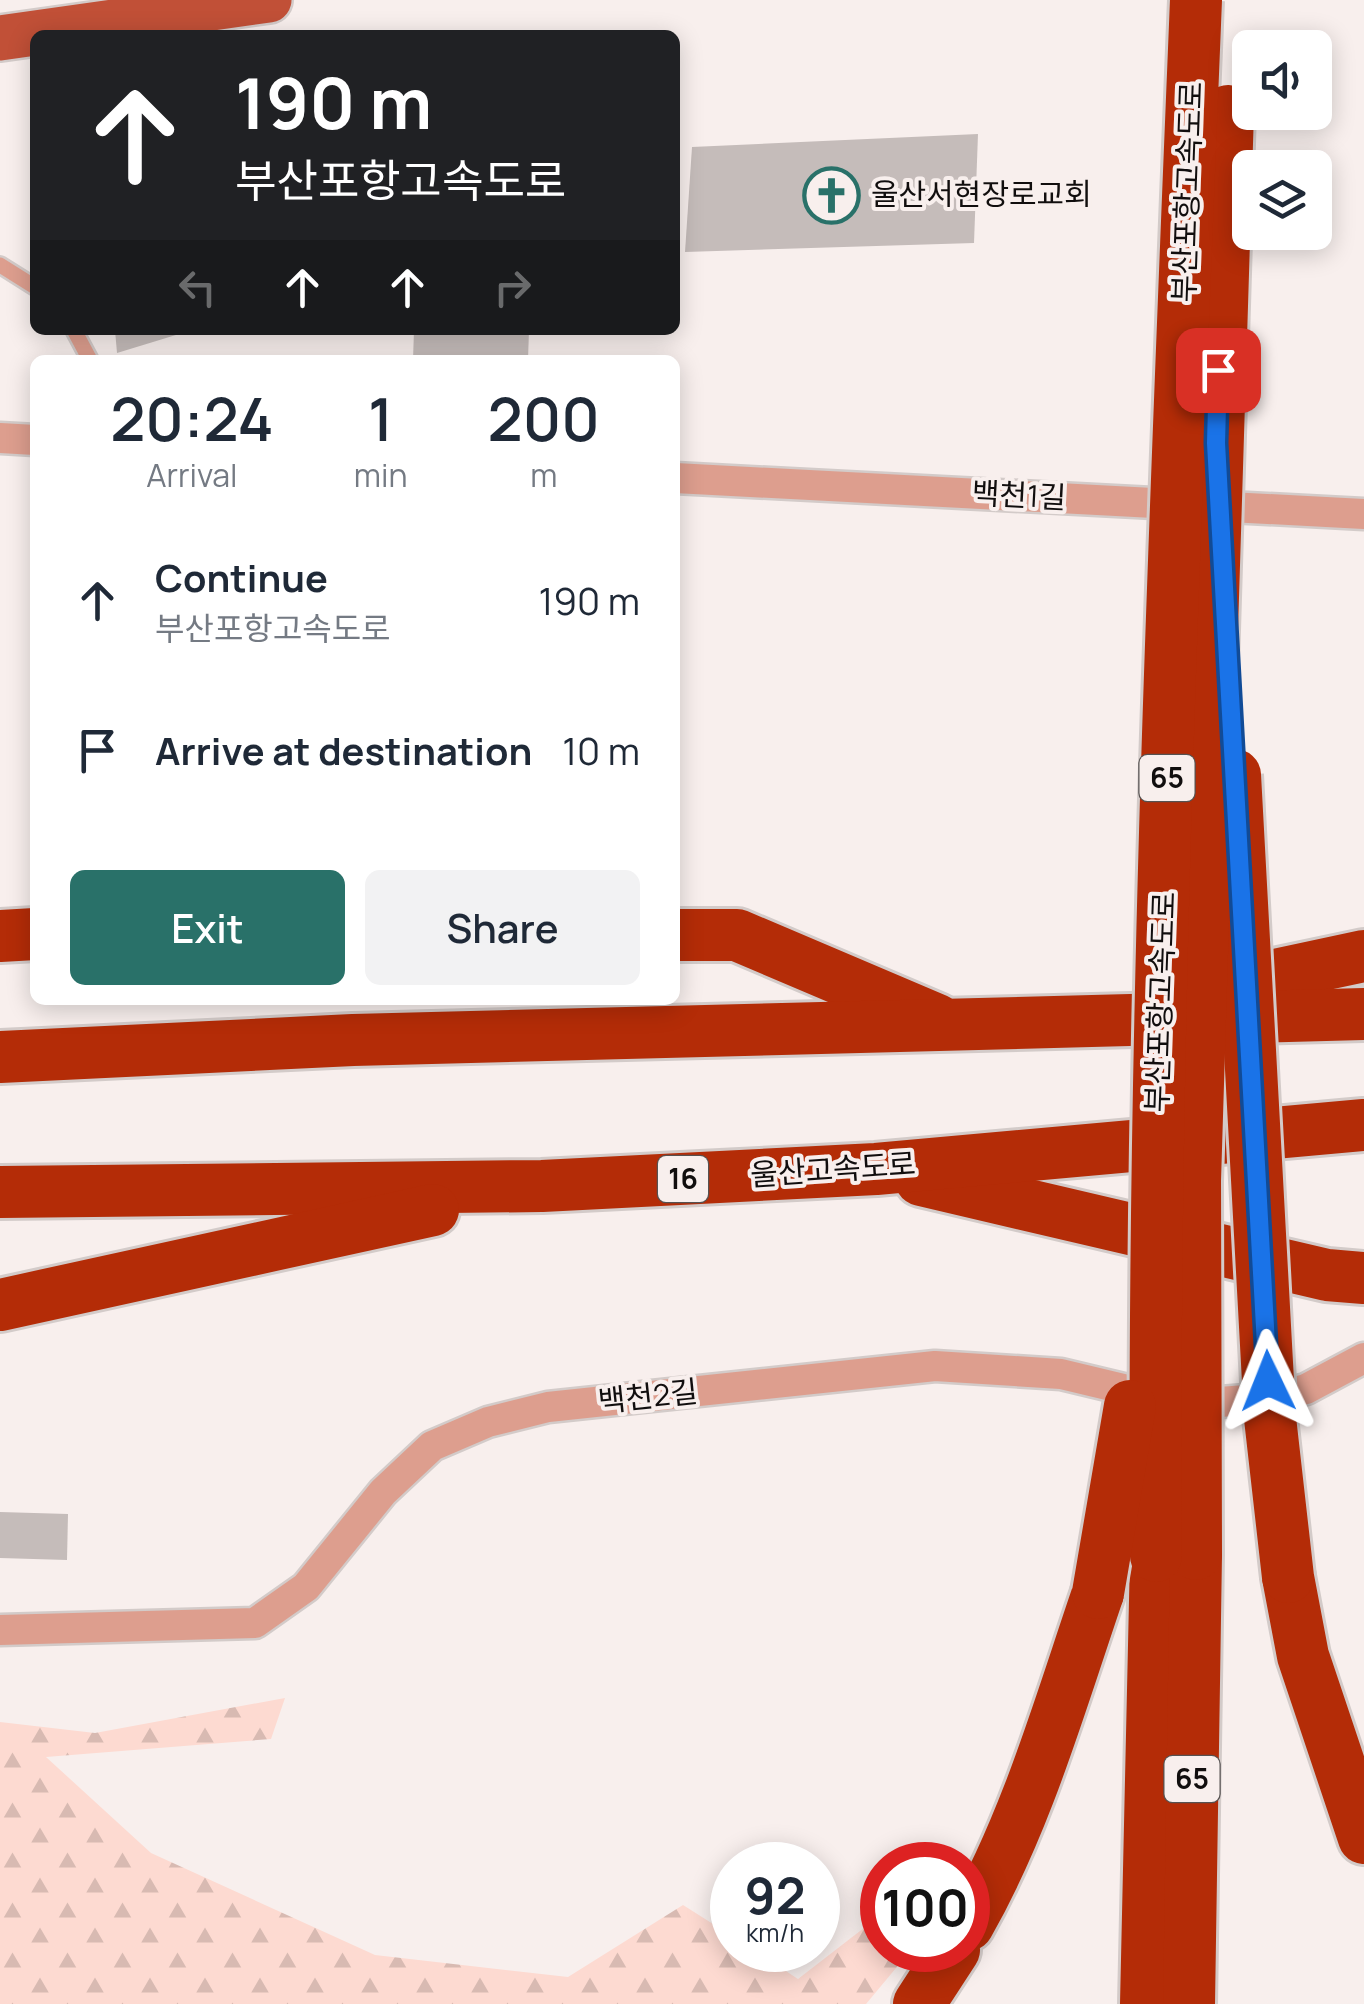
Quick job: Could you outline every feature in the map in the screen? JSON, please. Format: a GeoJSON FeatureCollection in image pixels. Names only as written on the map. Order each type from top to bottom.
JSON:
{"type":"FeatureCollection","features":[{"type":"Feature","properties":{"kind":"highway","name":"부산포항고속도로"},"geometry":{"type":"LineString","coordinates":[[1189,2004],[1176,1555],[1154,1287],[1169,708],[1196,0]]}},
{"type":"Feature","properties":{"kind":"highway","name":"부산포항고속도로"},"geometry":{"type":"LineString","coordinates":[[1146,2004],[1176,1555],[1194,1182],[1232,0]]}},
{"type":"Feature","properties":{"kind":"highway"},"geometry":{"type":"LineString","coordinates":[[1216,443],[1270,1418],[1288,1577],[1302,1656],[1364,1838]]}},
{"type":"Feature","properties":{"kind":"highway"},"geometry":{"type":"LineString","coordinates":[[0,936],[30,934]]}},
{"type":"Feature","properties":{"kind":"highway"},"geometry":{"type":"LineString","coordinates":[[680,934],[737,936],[952,1026]]}},
{"type":"Feature","properties":{"kind":"highway"},"geometry":{"type":"LineString","coordinates":[[1046,1024],[1364,956]]}},
{"type":"Feature","properties":{"kind":"highway"},"geometry":{"type":"LineString","coordinates":[[0,1057],[353,1040],[1364,1014]]}},
{"type":"Feature","properties":{"kind":"highway","name":"울산고속도로"},"geometry":{"type":"LineString","coordinates":[[0,1192],[542,1186],[876,1169],[1364,1125]]}},
{"type":"Feature","properties":{"kind":"highway"},"geometry":{"type":"LineString","coordinates":[[876,1169],[1327,1276],[1364,1278]]}},
{"type":"Feature","properties":{"kind":"highway"},"geometry":{"type":"LineString","coordinates":[[0,1305],[542,1186]]}},
{"type":"Feature","properties":{"kind":"highway"},"geometry":{"type":"LineString","coordinates":[[990,1886],[1034,1788],[1098,1594],[1154,1287]]}},
{"type":"Feature","properties":{"kind":"highway"},"geometry":{"type":"LineString","coordinates":[[920,2004],[940,1972]]}},
{"type":"Feature","properties":{"kind":"main road"},"geometry":{"type":"LineString","coordinates":[[56,30],[268,0]]}},
{"type":"Feature","properties":{"kind":"main road"},"geometry":{"type":"LineString","coordinates":[[0,38],[30,34]]}},
{"type":"Feature","properties":{"kind":"street"},"geometry":{"type":"LineString","coordinates":[[0,438],[30,440]]}},
{"type":"Feature","properties":{"kind":"street","name":"백천1길"},"geometry":{"type":"LineString","coordinates":[[680,478],[1364,514]]}},
{"type":"Feature","properties":{"kind":"street","name":"백천2길"},"geometry":{"type":"LineString","coordinates":[[0,1630],[254,1623],[306,1587],[383,1492],[432,1446],[488,1422],[548,1407],[936,1366],[1043,1372],[1156,1398],[1220,1402],[1272,1398],[1306,1389],[1364,1358]]}},
{"type":"Feature","properties":{"kind":"lane"},"geometry":{"type":"LineString","coordinates":[[0,265],[30,284]]}},
{"type":"Feature","properties":{"kind":"green space"},"geometry":{"type":"Polygon","coordinates":[[[285,1698],[271,1739],[46,1757],[151,1853],[375,1955],[568,1977],[683,1905],[710,1922],[710,1972],[787,1972],[798,1979],[807,1972],[840,1972],[840,1946],[860,1931],[860,1972],[893,1972],[866,2004],[0,2004],[0,1722],[95,1733],[285,1698]]]}},
{"type":"Feature","properties":{"kind":"building","name":"울산서현장로교회"},"geometry":{"type":"Polygon","coordinates":[[[978,134],[974,243],[685,252],[692,147],[978,134]]]}},
{"type":"Feature","properties":{"kind":"building"},"geometry":{"type":"Polygon","coordinates":[[[115,335],[176,335],[117,353],[115,335]]]}},
{"type":"Feature","properties":{"kind":"building"},"geometry":{"type":"Polygon","coordinates":[[[414,335],[529,335],[528,355],[413,355],[414,335]]]}},
{"type":"Feature","properties":{"kind":"building"},"geometry":{"type":"Polygon","coordinates":[[[0,1512],[68,1514],[67,1560],[0,1558],[0,1512]]]}},
{"type":"Feature","properties":{"kind":"place","name":"울산서현장로교회"},"geometry":{"type":"Point","coordinates":[832,195]}},
{"type":"Feature","properties":{"kind":"route"},"geometry":{"type":"LineString","coordinates":[[1218,370],[1216,443],[1268,1381]]}}]}
